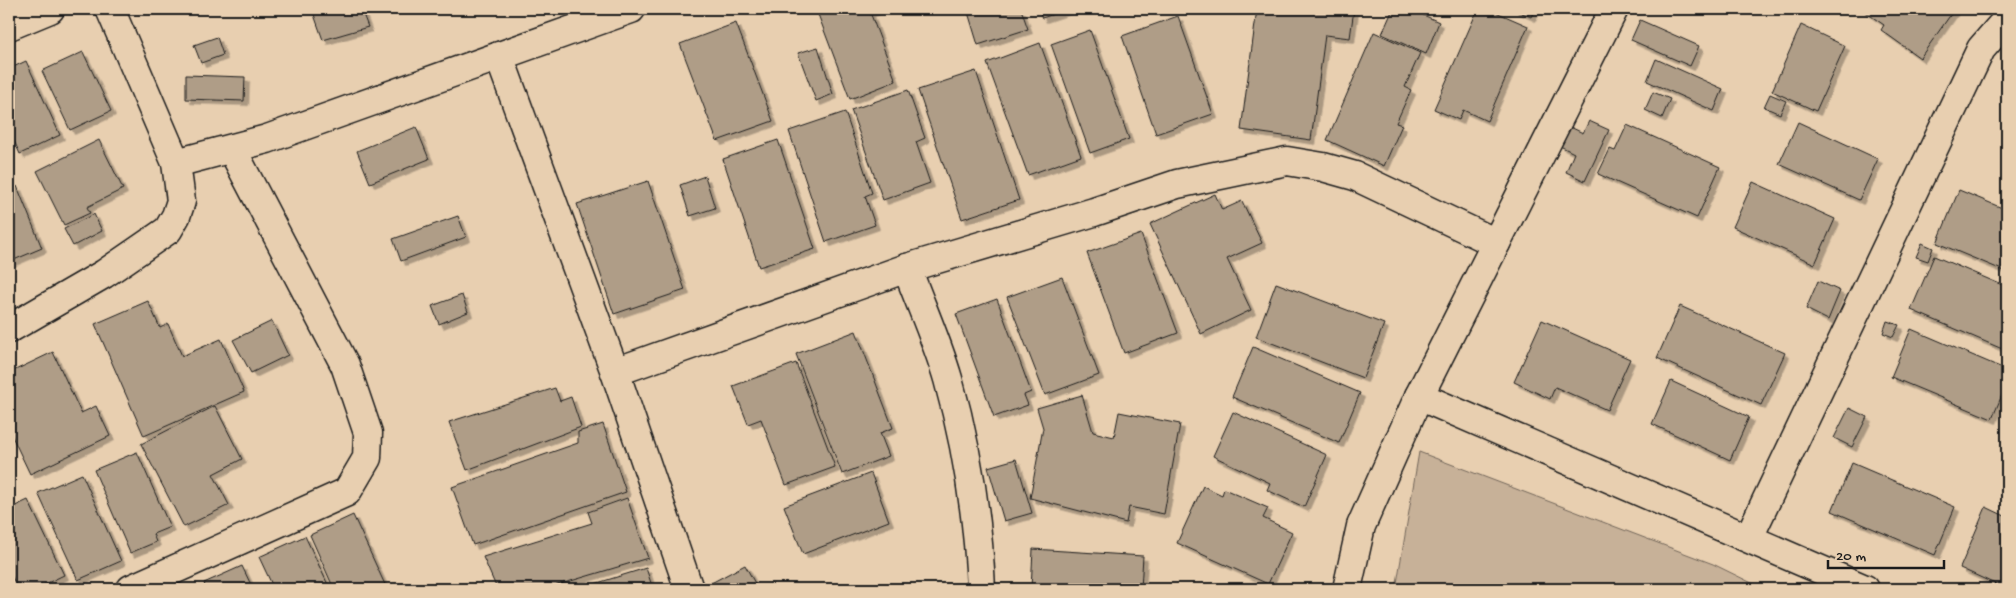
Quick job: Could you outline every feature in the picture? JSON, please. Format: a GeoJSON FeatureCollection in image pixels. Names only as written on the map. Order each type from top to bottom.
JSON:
{"type":"FeatureCollection","features":[{"type":"Feature","properties":{"kind":"street"},"geometry":{"type":"LineString","coordinates":[[9,26],[50,9]]}},
{"type":"Feature","properties":{"kind":"street"},"geometry":{"type":"LineString","coordinates":[[9,329],[104,274],[168,230],[176,216],[181,201],[176,163],[110,9]]}},
{"type":"Feature","properties":{"kind":"street"},"geometry":{"type":"LineString","coordinates":[[176,163],[232,149],[632,9]]}},
{"type":"Feature","properties":{"kind":"street"},"geometry":{"type":"LineString","coordinates":[[1347,589],[1361,526],[1419,396],[1614,9]]}},
{"type":"Feature","properties":{"kind":"street"},"geometry":{"type":"LineString","coordinates":[[1749,537],[1981,49],[2007,19]]}},
{"type":"Feature","properties":{"kind":"street"},"geometry":{"type":"LineString","coordinates":[[499,56],[615,372],[689,589]]}},
{"type":"Feature","properties":{"kind":"street"},"geometry":{"type":"LineString","coordinates":[[131,589],[347,492],[367,458],[368,433],[345,364],[232,149]]}},
{"type":"Feature","properties":{"kind":"street"},"geometry":{"type":"LineString","coordinates":[[615,372],[906,268],[1177,184],[1287,162],[1322,166],[1355,176],[1496,243]]}},
{"type":"Feature","properties":{"kind":"street"},"geometry":{"type":"LineString","coordinates":[[906,268],[947,377],[964,446],[975,509],[981,589]]}},
{"type":"Feature","properties":{"kind":"street"},"geometry":{"type":"LineString","coordinates":[[1419,396],[1866,589]]}},
{"type":"Feature","properties":{"kind":"shaded area"},"geometry":{"type":"Polygon","coordinates":[[[1419,452],[1713,564],[1764,589],[1396,589],[1419,452]]]}},
{"type":"Feature","properties":{"kind":"building"},"geometry":{"type":"Polygon","coordinates":[[[312,9],[361,9],[368,27],[323,40],[312,9]]]}},
{"type":"Feature","properties":{"kind":"building"},"geometry":{"type":"Polygon","coordinates":[[[816,9],[878,9],[870,12],[896,81],[850,99],[816,9]]]}},
{"type":"Feature","properties":{"kind":"building"},"geometry":{"type":"Polygon","coordinates":[[[967,9],[1021,9],[1028,29],[978,45],[967,9]]]}},
{"type":"Feature","properties":{"kind":"building"},"geometry":{"type":"Polygon","coordinates":[[[1038,9],[1069,9],[1042,18],[1038,9]]]}},
{"type":"Feature","properties":{"kind":"building"},"geometry":{"type":"Polygon","coordinates":[[[1257,9],[1354,9],[1350,38],[1325,35],[1311,140],[1241,130],[1257,9]]]}},
{"type":"Feature","properties":{"kind":"building"},"geometry":{"type":"Polygon","coordinates":[[[1393,9],[1410,9],[1439,22],[1426,54],[1382,34],[1393,9]]]}},
{"type":"Feature","properties":{"kind":"building"},"geometry":{"type":"Polygon","coordinates":[[[1478,9],[1489,9],[1528,26],[1487,121],[1463,110],[1459,120],[1434,109],[1478,9]]]}},
{"type":"Feature","properties":{"kind":"building"},"geometry":{"type":"Polygon","coordinates":[[[1513,9],[1535,9],[1531,17],[1513,9]]]}},
{"type":"Feature","properties":{"kind":"building"},"geometry":{"type":"Polygon","coordinates":[[[1861,9],[1954,10],[1920,58],[1881,30],[1884,25],[1861,9]]]}},
{"type":"Feature","properties":{"kind":"building"},"geometry":{"type":"Polygon","coordinates":[[[1178,16],[1213,114],[1156,134],[1122,36],[1178,16]]]}},
{"type":"Feature","properties":{"kind":"building"},"geometry":{"type":"Polygon","coordinates":[[[1640,20],[1699,46],[1690,66],[1631,40],[1640,20]]]}},
{"type":"Feature","properties":{"kind":"building"},"geometry":{"type":"Polygon","coordinates":[[[736,23],[773,121],[717,141],[680,44],[736,23]]]}},
{"type":"Feature","properties":{"kind":"building"},"geometry":{"type":"Polygon","coordinates":[[[1801,25],[1845,46],[1816,111],[1772,91],[1801,25]]]}},
{"type":"Feature","properties":{"kind":"building"},"geometry":{"type":"Polygon","coordinates":[[[1090,30],[1129,139],[1090,153],[1051,44],[1090,30]]]}},
{"type":"Feature","properties":{"kind":"building"},"geometry":{"type":"Polygon","coordinates":[[[1374,32],[1420,53],[1405,87],[1411,90],[1396,123],[1402,125],[1384,166],[1327,140],[1374,32]]]}},
{"type":"Feature","properties":{"kind":"building"},"geometry":{"type":"Polygon","coordinates":[[[217,37],[223,55],[201,63],[194,45],[217,37]]]}},
{"type":"Feature","properties":{"kind":"building"},"geometry":{"type":"Polygon","coordinates":[[[1040,43],[1081,156],[1028,175],[987,63],[1040,43]]]}},
{"type":"Feature","properties":{"kind":"building"},"geometry":{"type":"Polygon","coordinates":[[[818,47],[833,94],[816,101],[798,53],[818,47]]]}},
{"type":"Feature","properties":{"kind":"building"},"geometry":{"type":"Polygon","coordinates":[[[83,52],[111,111],[70,130],[42,71],[83,52]]]}},
{"type":"Feature","properties":{"kind":"building"},"geometry":{"type":"Polygon","coordinates":[[[1656,59],[1723,89],[1714,111],[1647,81],[1656,59]]]}},
{"type":"Feature","properties":{"kind":"building"},"geometry":{"type":"Polygon","coordinates":[[[26,61],[60,135],[20,154],[9,130],[9,69],[26,61]]]}},
{"type":"Feature","properties":{"kind":"building"},"geometry":{"type":"Polygon","coordinates":[[[976,71],[1019,200],[962,219],[918,90],[976,71]]]}},
{"type":"Feature","properties":{"kind":"building"},"geometry":{"type":"Polygon","coordinates":[[[186,75],[245,77],[244,101],[186,99],[186,75]]]}},
{"type":"Feature","properties":{"kind":"building"},"geometry":{"type":"Polygon","coordinates":[[[908,90],[925,138],[916,142],[930,183],[883,200],[851,110],[908,90]]]}},
{"type":"Feature","properties":{"kind":"building"},"geometry":{"type":"Polygon","coordinates":[[[1653,92],[1670,99],[1662,118],[1645,110],[1653,92]]]}},
{"type":"Feature","properties":{"kind":"building"},"geometry":{"type":"Polygon","coordinates":[[[1770,94],[1786,101],[1780,114],[1764,107],[1770,94]]]}},
{"type":"Feature","properties":{"kind":"building"},"geometry":{"type":"Polygon","coordinates":[[[845,112],[872,193],[865,196],[875,225],[826,242],[789,131],[845,112]]]}},
{"type":"Feature","properties":{"kind":"building"},"geometry":{"type":"Polygon","coordinates":[[[1589,121],[1609,130],[1585,181],[1566,172],[1574,153],[1560,146],[1568,126],[1583,133],[1589,121]]]}},
{"type":"Feature","properties":{"kind":"building"},"geometry":{"type":"Polygon","coordinates":[[[1798,122],[1878,159],[1859,200],[1779,164],[1798,122]]]}},
{"type":"Feature","properties":{"kind":"building"},"geometry":{"type":"Polygon","coordinates":[[[1627,125],[1720,167],[1697,218],[1598,174],[1610,149],[1615,151],[1627,125]]]}},
{"type":"Feature","properties":{"kind":"building"},"geometry":{"type":"Polygon","coordinates":[[[416,127],[429,159],[370,183],[357,151],[416,127]]]}},
{"type":"Feature","properties":{"kind":"building"},"geometry":{"type":"Polygon","coordinates":[[[99,140],[123,189],[87,207],[90,213],[64,225],[37,171],[99,140]]]}},
{"type":"Feature","properties":{"kind":"building"},"geometry":{"type":"Polygon","coordinates":[[[778,140],[815,249],[759,267],[723,159],[778,140]]]}},
{"type":"Feature","properties":{"kind":"building"},"geometry":{"type":"Polygon","coordinates":[[[705,176],[715,208],[690,216],[680,185],[705,176]]]}},
{"type":"Feature","properties":{"kind":"building"},"geometry":{"type":"Polygon","coordinates":[[[648,181],[685,290],[614,314],[577,204],[648,181]]]}},
{"type":"Feature","properties":{"kind":"building"},"geometry":{"type":"Polygon","coordinates":[[[1753,182],[1835,219],[1815,264],[1733,227],[1753,182]]]}},
{"type":"Feature","properties":{"kind":"building"},"geometry":{"type":"Polygon","coordinates":[[[17,186],[42,248],[9,262],[9,190],[17,186]]]}},
{"type":"Feature","properties":{"kind":"building"},"geometry":{"type":"Polygon","coordinates":[[[1959,190],[2007,210],[2007,272],[1937,243],[1959,190]]]}},
{"type":"Feature","properties":{"kind":"building"},"geometry":{"type":"Polygon","coordinates":[[[1215,194],[1222,210],[1242,201],[1262,243],[1227,259],[1251,310],[1201,334],[1150,224],[1215,194]]]}},
{"type":"Feature","properties":{"kind":"building"},"geometry":{"type":"Polygon","coordinates":[[[94,214],[102,231],[73,246],[64,229],[94,214]]]}},
{"type":"Feature","properties":{"kind":"building"},"geometry":{"type":"Polygon","coordinates":[[[458,216],[466,237],[401,261],[393,239],[458,216]]]}},
{"type":"Feature","properties":{"kind":"building"},"geometry":{"type":"Polygon","coordinates":[[[1141,234],[1178,333],[1124,353],[1087,253],[1141,234]]]}},
{"type":"Feature","properties":{"kind":"building"},"geometry":{"type":"Polygon","coordinates":[[[1922,243],[1933,248],[1928,261],[1916,257],[1922,243]]]}},
{"type":"Feature","properties":{"kind":"building"},"geometry":{"type":"Polygon","coordinates":[[[1934,256],[2007,287],[2007,351],[1911,310],[1934,256]]]}},
{"type":"Feature","properties":{"kind":"building"},"geometry":{"type":"Polygon","coordinates":[[[1062,277],[1099,375],[1045,395],[1007,297],[1062,277]]]}},
{"type":"Feature","properties":{"kind":"building"},"geometry":{"type":"Polygon","coordinates":[[[1818,281],[1840,291],[1828,320],[1806,309],[1818,281]]]}},
{"type":"Feature","properties":{"kind":"building"},"geometry":{"type":"Polygon","coordinates":[[[1276,283],[1384,324],[1363,378],[1256,337],[1276,283]]]}},
{"type":"Feature","properties":{"kind":"building"},"geometry":{"type":"Polygon","coordinates":[[[462,295],[468,312],[439,324],[432,306],[462,295]]]}},
{"type":"Feature","properties":{"kind":"building"},"geometry":{"type":"Polygon","coordinates":[[[997,299],[1031,392],[1024,395],[1028,405],[994,417],[956,314],[997,299]]]}},
{"type":"Feature","properties":{"kind":"building"},"geometry":{"type":"Polygon","coordinates":[[[148,301],[160,328],[168,324],[182,356],[221,339],[244,392],[144,436],[95,324],[148,301]]]}},
{"type":"Feature","properties":{"kind":"building"},"geometry":{"type":"Polygon","coordinates":[[[1680,306],[1785,353],[1761,405],[1657,358],[1680,306]]]}},
{"type":"Feature","properties":{"kind":"building"},"geometry":{"type":"Polygon","coordinates":[[[1542,320],[1630,359],[1607,410],[1555,387],[1550,399],[1514,382],[1542,320]]]}},
{"type":"Feature","properties":{"kind":"building"},"geometry":{"type":"Polygon","coordinates":[[[272,321],[288,355],[251,373],[233,340],[272,321]]]}},
{"type":"Feature","properties":{"kind":"building"},"geometry":{"type":"Polygon","coordinates":[[[1887,321],[1899,325],[1893,337],[1883,333],[1887,321]]]}},
{"type":"Feature","properties":{"kind":"building"},"geometry":{"type":"Polygon","coordinates":[[[1911,329],[2007,370],[2007,383],[1992,419],[1891,377],[1911,329]]]}},
{"type":"Feature","properties":{"kind":"building"},"geometry":{"type":"Polygon","coordinates":[[[856,331],[893,428],[880,433],[889,456],[842,474],[796,354],[856,331]]]}},
{"type":"Feature","properties":{"kind":"building"},"geometry":{"type":"Polygon","coordinates":[[[1253,347],[1360,393],[1339,443],[1232,397],[1253,347]]]}},
{"type":"Feature","properties":{"kind":"building"},"geometry":{"type":"Polygon","coordinates":[[[53,352],[81,413],[96,406],[110,436],[30,474],[9,430],[9,373],[53,352]]]}},
{"type":"Feature","properties":{"kind":"building"},"geometry":{"type":"Polygon","coordinates":[[[796,363],[835,467],[786,485],[761,419],[748,424],[733,386],[796,363]]]}},
{"type":"Feature","properties":{"kind":"building"},"geometry":{"type":"Polygon","coordinates":[[[1671,381],[1749,417],[1730,460],[1652,424],[1671,381]]]}},
{"type":"Feature","properties":{"kind":"building"},"geometry":{"type":"Polygon","coordinates":[[[555,388],[560,401],[571,397],[581,427],[467,470],[449,422],[555,388]]]}},
{"type":"Feature","properties":{"kind":"building"},"geometry":{"type":"Polygon","coordinates":[[[1082,395],[1093,432],[1114,437],[1119,412],[1180,424],[1164,514],[1129,507],[1126,523],[1030,498],[1043,428],[1037,408],[1082,395]]]}},
{"type":"Feature","properties":{"kind":"building"},"geometry":{"type":"Polygon","coordinates":[[[215,406],[242,459],[213,474],[229,505],[184,527],[141,444],[215,406]]]}},
{"type":"Feature","properties":{"kind":"building"},"geometry":{"type":"Polygon","coordinates":[[[1849,408],[1867,417],[1852,447],[1834,438],[1849,408]]]}},
{"type":"Feature","properties":{"kind":"building"},"geometry":{"type":"Polygon","coordinates":[[[1233,412],[1327,455],[1304,507],[1267,490],[1270,483],[1213,456],[1233,412]]]}},
{"type":"Feature","properties":{"kind":"building"},"geometry":{"type":"Polygon","coordinates":[[[603,424],[626,492],[473,545],[452,487],[578,443],[578,432],[603,424]]]}},
{"type":"Feature","properties":{"kind":"building"},"geometry":{"type":"Polygon","coordinates":[[[137,452],[170,527],[153,534],[156,542],[130,553],[94,470],[137,452]]]}},
{"type":"Feature","properties":{"kind":"building"},"geometry":{"type":"Polygon","coordinates":[[[1016,459],[1032,513],[1004,521],[988,467],[1016,459]]]}},
{"type":"Feature","properties":{"kind":"building"},"geometry":{"type":"Polygon","coordinates":[[[1852,463],[1955,507],[1935,555],[1832,511],[1852,463]]]}},
{"type":"Feature","properties":{"kind":"building"},"geometry":{"type":"Polygon","coordinates":[[[871,473],[889,521],[803,554],[784,506],[871,473]]]}},
{"type":"Feature","properties":{"kind":"building"},"geometry":{"type":"Polygon","coordinates":[[[82,474],[121,561],[78,580],[38,493],[82,474]]]}},
{"type":"Feature","properties":{"kind":"building"},"geometry":{"type":"Polygon","coordinates":[[[1203,486],[1222,495],[1224,489],[1268,508],[1263,518],[1292,532],[1268,584],[1177,543],[1203,486]]]}},
{"type":"Feature","properties":{"kind":"building"},"geometry":{"type":"Polygon","coordinates":[[[627,498],[648,558],[544,589],[497,589],[483,557],[592,523],[588,512],[627,498]]]}},
{"type":"Feature","properties":{"kind":"building"},"geometry":{"type":"Polygon","coordinates":[[[28,500],[64,575],[35,589],[18,589],[9,571],[9,509],[28,500]]]}},
{"type":"Feature","properties":{"kind":"building"},"geometry":{"type":"Polygon","coordinates":[[[1986,507],[2007,517],[2006,589],[1960,568],[1986,507]]]}},
{"type":"Feature","properties":{"kind":"building"},"geometry":{"type":"Polygon","coordinates":[[[353,515],[387,589],[334,589],[310,535],[353,515]]]}},
{"type":"Feature","properties":{"kind":"building"},"geometry":{"type":"Polygon","coordinates":[[[305,536],[330,589],[274,589],[259,557],[305,536]]]}},
{"type":"Feature","properties":{"kind":"building"},"geometry":{"type":"Polygon","coordinates":[[[1033,549],[1143,556],[1141,589],[1031,589],[1033,549]]]}},
{"type":"Feature","properties":{"kind":"building"},"geometry":{"type":"Polygon","coordinates":[[[745,565],[758,589],[700,589],[745,565]]]}},
{"type":"Feature","properties":{"kind":"building"},"geometry":{"type":"Polygon","coordinates":[[[242,566],[253,589],[206,589],[204,583],[242,566]]]}},
{"type":"Feature","properties":{"kind":"building"},"geometry":{"type":"Polygon","coordinates":[[[646,568],[653,589],[578,589],[646,568]]]}}]}
